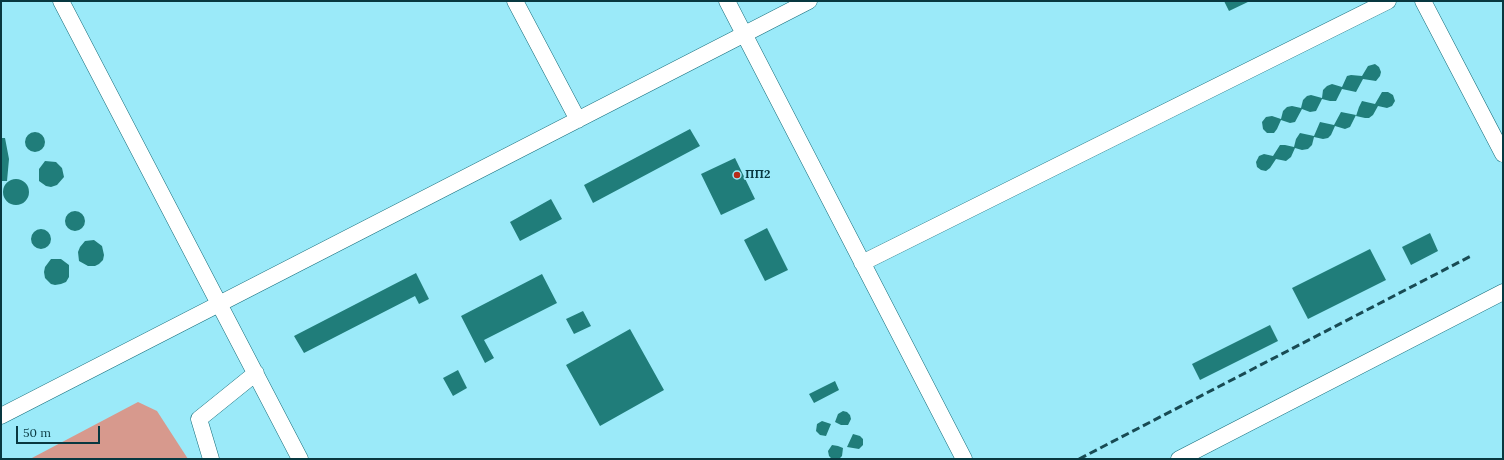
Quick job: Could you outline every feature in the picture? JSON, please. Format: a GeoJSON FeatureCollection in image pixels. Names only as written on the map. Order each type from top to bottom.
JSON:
{"type":"FeatureCollection","features":[{"type":"Feature","properties":{"kind":"lane"},"geometry":{"type":"LineString","coordinates":[[61,1],[300,459]]}},
{"type":"Feature","properties":{"kind":"lane"},"geometry":{"type":"LineString","coordinates":[[515,1],[578,120]]}},
{"type":"Feature","properties":{"kind":"lane"},"geometry":{"type":"LineString","coordinates":[[727,1],[964,459]]}},
{"type":"Feature","properties":{"kind":"lane"},"geometry":{"type":"LineString","coordinates":[[1,416],[809,1]]}},
{"type":"Feature","properties":{"kind":"lane"},"geometry":{"type":"LineString","coordinates":[[862,263],[1388,1]]}},
{"type":"Feature","properties":{"kind":"lane"},"geometry":{"type":"LineString","coordinates":[[1423,1],[1503,154]]}},
{"type":"Feature","properties":{"kind":"lane"},"geometry":{"type":"LineString","coordinates":[[1179,459],[1503,292]]}},
{"type":"Feature","properties":{"kind":"lane"},"geometry":{"type":"LineString","coordinates":[[211,459],[198,420],[256,373]]}},
{"type":"Feature","properties":{"kind":"shaded area"},"geometry":{"type":"Polygon","coordinates":[[[138,402],[157,411],[188,459],[30,459],[138,402]]]}},
{"type":"Feature","properties":{"kind":"building"},"geometry":{"type":"Polygon","coordinates":[[[1224,1],[1250,1],[1229,11],[1224,1]]]}},
{"type":"Feature","properties":{"kind":"building"},"geometry":{"type":"Polygon","coordinates":[[[1375,64],[1379,67],[1381,72],[1376,81],[1363,79],[1356,92],[1342,89],[1336,101],[1322,99],[1316,111],[1310,112],[1302,109],[1295,122],[1290,123],[1281,120],[1274,133],[1267,133],[1263,129],[1262,122],[1266,117],[1272,116],[1281,119],[1283,111],[1287,107],[1292,106],[1301,108],[1303,100],[1307,96],[1311,95],[1322,98],[1323,90],[1327,86],[1332,84],[1342,87],[1347,76],[1362,76],[1368,66],[1375,64]]]}},
{"type":"Feature","properties":{"kind":"building"},"geometry":{"type":"Polygon","coordinates":[[[1382,92],[1388,92],[1393,95],[1395,101],[1392,106],[1387,108],[1378,106],[1373,115],[1369,118],[1356,116],[1362,101],[1375,104],[1382,92]]]}},
{"type":"Feature","properties":{"kind":"building"},"geometry":{"type":"Polygon","coordinates":[[[1341,112],[1356,115],[1350,127],[1345,129],[1335,126],[1328,138],[1323,139],[1314,137],[1312,145],[1308,149],[1302,150],[1295,148],[1291,157],[1286,161],[1276,159],[1266,171],[1257,167],[1256,162],[1259,156],[1264,154],[1273,156],[1280,145],[1294,147],[1296,139],[1300,133],[1314,136],[1320,122],[1334,125],[1341,112]]]}},
{"type":"Feature","properties":{"kind":"building"},"geometry":{"type":"Polygon","coordinates":[[[690,129],[700,146],[593,203],[584,185],[690,129]]]}},
{"type":"Feature","properties":{"kind":"building"},"geometry":{"type":"Polygon","coordinates":[[[35,132],[42,135],[45,142],[42,149],[35,152],[28,149],[25,142],[28,135],[35,132]]]}},
{"type":"Feature","properties":{"kind":"building"},"geometry":{"type":"Polygon","coordinates":[[[1,138],[5,138],[9,159],[7,181],[1,181],[1,138]]]}},
{"type":"Feature","properties":{"kind":"building"},"geometry":{"type":"Polygon","coordinates":[[[735,158],[755,199],[721,215],[701,174],[735,158]]]}},
{"type":"Feature","properties":{"kind":"building"},"geometry":{"type":"Polygon","coordinates":[[[45,161],[56,162],[62,168],[64,177],[57,185],[51,187],[46,186],[39,181],[39,169],[45,161]]]}},
{"type":"Feature","properties":{"kind":"building"},"geometry":{"type":"Polygon","coordinates":[[[16,179],[25,183],[29,192],[25,201],[16,205],[7,201],[3,192],[7,183],[16,179]]]}},
{"type":"Feature","properties":{"kind":"building"},"geometry":{"type":"Polygon","coordinates":[[[551,199],[562,219],[520,241],[510,222],[551,199]]]}},
{"type":"Feature","properties":{"kind":"building"},"geometry":{"type":"Polygon","coordinates":[[[75,211],[82,214],[85,221],[82,228],[75,231],[68,228],[65,221],[68,214],[75,211]]]}},
{"type":"Feature","properties":{"kind":"building"},"geometry":{"type":"Polygon","coordinates":[[[767,228],[788,270],[765,281],[744,240],[767,228]]]}},
{"type":"Feature","properties":{"kind":"building"},"geometry":{"type":"Polygon","coordinates":[[[41,229],[48,232],[51,239],[48,246],[41,249],[34,246],[31,239],[34,232],[41,229]]]}},
{"type":"Feature","properties":{"kind":"building"},"geometry":{"type":"Polygon","coordinates":[[[1430,233],[1438,251],[1411,265],[1402,247],[1430,233]]]}},
{"type":"Feature","properties":{"kind":"building"},"geometry":{"type":"Polygon","coordinates":[[[94,240],[102,246],[104,255],[103,260],[95,266],[88,266],[79,261],[78,252],[85,241],[94,240]]]}},
{"type":"Feature","properties":{"kind":"building"},"geometry":{"type":"Polygon","coordinates":[[[1370,249],[1386,280],[1308,319],[1292,288],[1370,249]]]}},
{"type":"Feature","properties":{"kind":"building"},"geometry":{"type":"Polygon","coordinates":[[[51,259],[61,259],[69,265],[69,277],[66,282],[55,285],[51,284],[45,278],[45,267],[51,259]]]}},
{"type":"Feature","properties":{"kind":"building"},"geometry":{"type":"Polygon","coordinates":[[[416,273],[429,299],[419,304],[415,296],[304,353],[294,336],[416,273]]]}},
{"type":"Feature","properties":{"kind":"building"},"geometry":{"type":"Polygon","coordinates":[[[542,274],[557,303],[484,340],[494,358],[485,363],[461,316],[542,274]]]}},
{"type":"Feature","properties":{"kind":"building"},"geometry":{"type":"Polygon","coordinates":[[[583,311],[591,326],[574,334],[566,319],[583,311]]]}},
{"type":"Feature","properties":{"kind":"building"},"geometry":{"type":"Polygon","coordinates":[[[1270,325],[1278,341],[1200,380],[1192,364],[1270,325]]]}},
{"type":"Feature","properties":{"kind":"building"},"geometry":{"type":"Polygon","coordinates":[[[630,329],[664,390],[600,426],[566,365],[630,329]]]}},
{"type":"Feature","properties":{"kind":"building"},"geometry":{"type":"Polygon","coordinates":[[[458,370],[467,388],[453,396],[443,378],[458,370]]]}},
{"type":"Feature","properties":{"kind":"building"},"geometry":{"type":"Polygon","coordinates":[[[835,381],[839,390],[814,403],[809,394],[835,381]]]}},
{"type":"Feature","properties":{"kind":"building"},"geometry":{"type":"Polygon","coordinates":[[[843,411],[850,415],[851,419],[848,425],[841,425],[835,422],[838,414],[843,411]]]}},
{"type":"Feature","properties":{"kind":"building"},"geometry":{"type":"Polygon","coordinates":[[[822,421],[831,424],[826,436],[820,435],[816,431],[817,424],[822,421]]]}},
{"type":"Feature","properties":{"kind":"building"},"geometry":{"type":"Polygon","coordinates":[[[853,434],[860,436],[863,439],[863,445],[859,449],[847,447],[853,434]]]}},
{"type":"Feature","properties":{"kind":"building"},"geometry":{"type":"Polygon","coordinates":[[[832,445],[843,448],[842,456],[839,459],[832,459],[829,456],[828,451],[832,445]]]}},
{"type":"Feature","properties":{"kind":"railway"},"geometry":{"type":"LineString","coordinates":[[1079,459],[1471,256]]}},
{"type":"Feature","properties":{"kind":"place","name":"ПП2"},"geometry":{"type":"Point","coordinates":[737,175]}}]}
